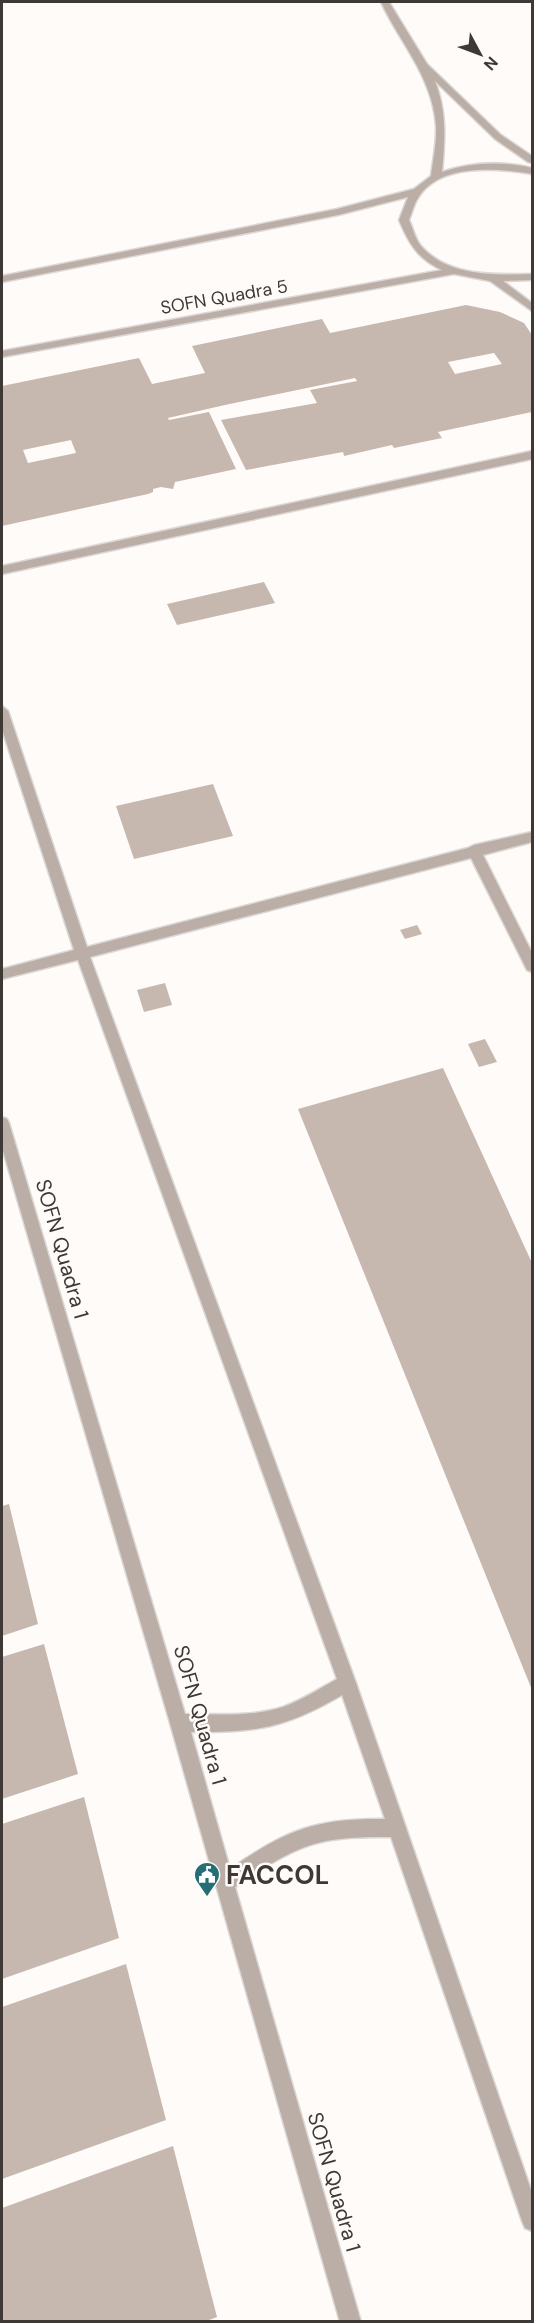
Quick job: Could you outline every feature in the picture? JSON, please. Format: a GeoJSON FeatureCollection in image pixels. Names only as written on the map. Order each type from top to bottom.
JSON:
{"type":"FeatureCollection","features":[{"type":"Feature","properties":{"kind":"street"},"geometry":{"type":"LineString","coordinates":[[385,2],[423,64],[437,105],[441,127],[436,178]]}},
{"type":"Feature","properties":{"kind":"street"},"geometry":{"type":"LineString","coordinates":[[423,64],[498,137],[532,160]]}},
{"type":"Feature","properties":{"kind":"street"},"geometry":{"type":"LineString","coordinates":[[2,279],[338,212],[415,192],[436,178],[475,167],[519,167],[532,171]]}},
{"type":"Feature","properties":{"kind":"street"},"geometry":{"type":"LineString","coordinates":[[415,192],[404,220],[417,248],[453,271],[495,279],[532,277]]}},
{"type":"Feature","properties":{"kind":"street","name":"SOFN Quadra 5"},"geometry":{"type":"LineString","coordinates":[[2,354],[453,271]]}},
{"type":"Feature","properties":{"kind":"street"},"geometry":{"type":"LineString","coordinates":[[495,279],[532,308]]}},
{"type":"Feature","properties":{"kind":"street"},"geometry":{"type":"LineString","coordinates":[[2,570],[532,455]]}},
{"type":"Feature","properties":{"kind":"street"},"geometry":{"type":"LineString","coordinates":[[2,711],[82,953],[346,1683],[532,2221]]}},
{"type":"Feature","properties":{"kind":"street"},"geometry":{"type":"LineString","coordinates":[[2,974],[474,850],[532,837]]}},
{"type":"Feature","properties":{"kind":"street"},"geometry":{"type":"LineString","coordinates":[[474,850],[532,966]]}},
{"type":"Feature","properties":{"kind":"street","name":"SOFN Quadra 1"},"geometry":{"type":"LineString","coordinates":[[2,1123],[179,1723],[351,2322]]}},
{"type":"Feature","properties":{"kind":"street"},"geometry":{"type":"LineString","coordinates":[[179,1723],[239,1723],[273,1719],[305,1706],[346,1683]]}},
{"type":"Feature","properties":{"kind":"street"},"geometry":{"type":"LineString","coordinates":[[224,1884],[280,1847],[316,1832],[351,1828],[397,1828]]}},
{"type":"Feature","properties":{"kind":"building"},"geometry":{"type":"Polygon","coordinates":[[[466,305],[500,312],[524,323],[532,335],[532,412],[438,432],[442,438],[394,448],[392,445],[344,456],[343,452],[246,470],[221,420],[317,403],[310,390],[357,381],[355,378],[225,405],[168,418],[169,420],[209,412],[236,469],[175,482],[173,489],[161,487],[153,489],[153,492],[148,494],[2,526],[2,386],[139,358],[152,384],[205,373],[192,346],[322,319],[330,333],[466,305]],[[494,353],[448,362],[455,374],[502,364],[494,353]],[[71,440],[23,450],[28,463],[76,453],[71,440]]]}},
{"type":"Feature","properties":{"kind":"building"},"geometry":{"type":"Polygon","coordinates":[[[264,582],[275,603],[177,625],[167,604],[264,582]]]}},
{"type":"Feature","properties":{"kind":"building"},"geometry":{"type":"Polygon","coordinates":[[[213,784],[233,836],[134,859],[116,806],[213,784]]]}},
{"type":"Feature","properties":{"kind":"building"},"geometry":{"type":"Polygon","coordinates":[[[417,925],[422,934],[405,939],[400,930],[417,925]]]}},
{"type":"Feature","properties":{"kind":"building"},"geometry":{"type":"Polygon","coordinates":[[[165,983],[172,1005],[144,1012],[137,990],[165,983]]]}},
{"type":"Feature","properties":{"kind":"building"},"geometry":{"type":"Polygon","coordinates":[[[485,1039],[497,1062],[479,1067],[468,1044],[485,1039]]]}},
{"type":"Feature","properties":{"kind":"building"},"geometry":{"type":"Polygon","coordinates":[[[443,1068],[532,1263],[532,1690],[298,1109],[443,1068]]]}},
{"type":"Feature","properties":{"kind":"building"},"geometry":{"type":"Polygon","coordinates":[[[9,1504],[38,1624],[2,1636],[2,1506],[9,1504]]]}},
{"type":"Feature","properties":{"kind":"building"},"geometry":{"type":"Polygon","coordinates":[[[44,1644],[78,1774],[2,1799],[2,1657],[44,1644]]]}},
{"type":"Feature","properties":{"kind":"building"},"geometry":{"type":"Polygon","coordinates":[[[84,1797],[119,1938],[2,1979],[2,1824],[84,1797]]]}},
{"type":"Feature","properties":{"kind":"building"},"geometry":{"type":"Polygon","coordinates":[[[126,1964],[166,2120],[2,2179],[2,2007],[126,1964]]]}},
{"type":"Feature","properties":{"kind":"building"},"geometry":{"type":"Polygon","coordinates":[[[173,2146],[217,2317],[204,2322],[2,2322],[2,2208],[173,2146]]]}},
{"type":"Feature","properties":{"kind":"place","name":"FACCOL"},"geometry":{"type":"Point","coordinates":[207,1898]}}]}
